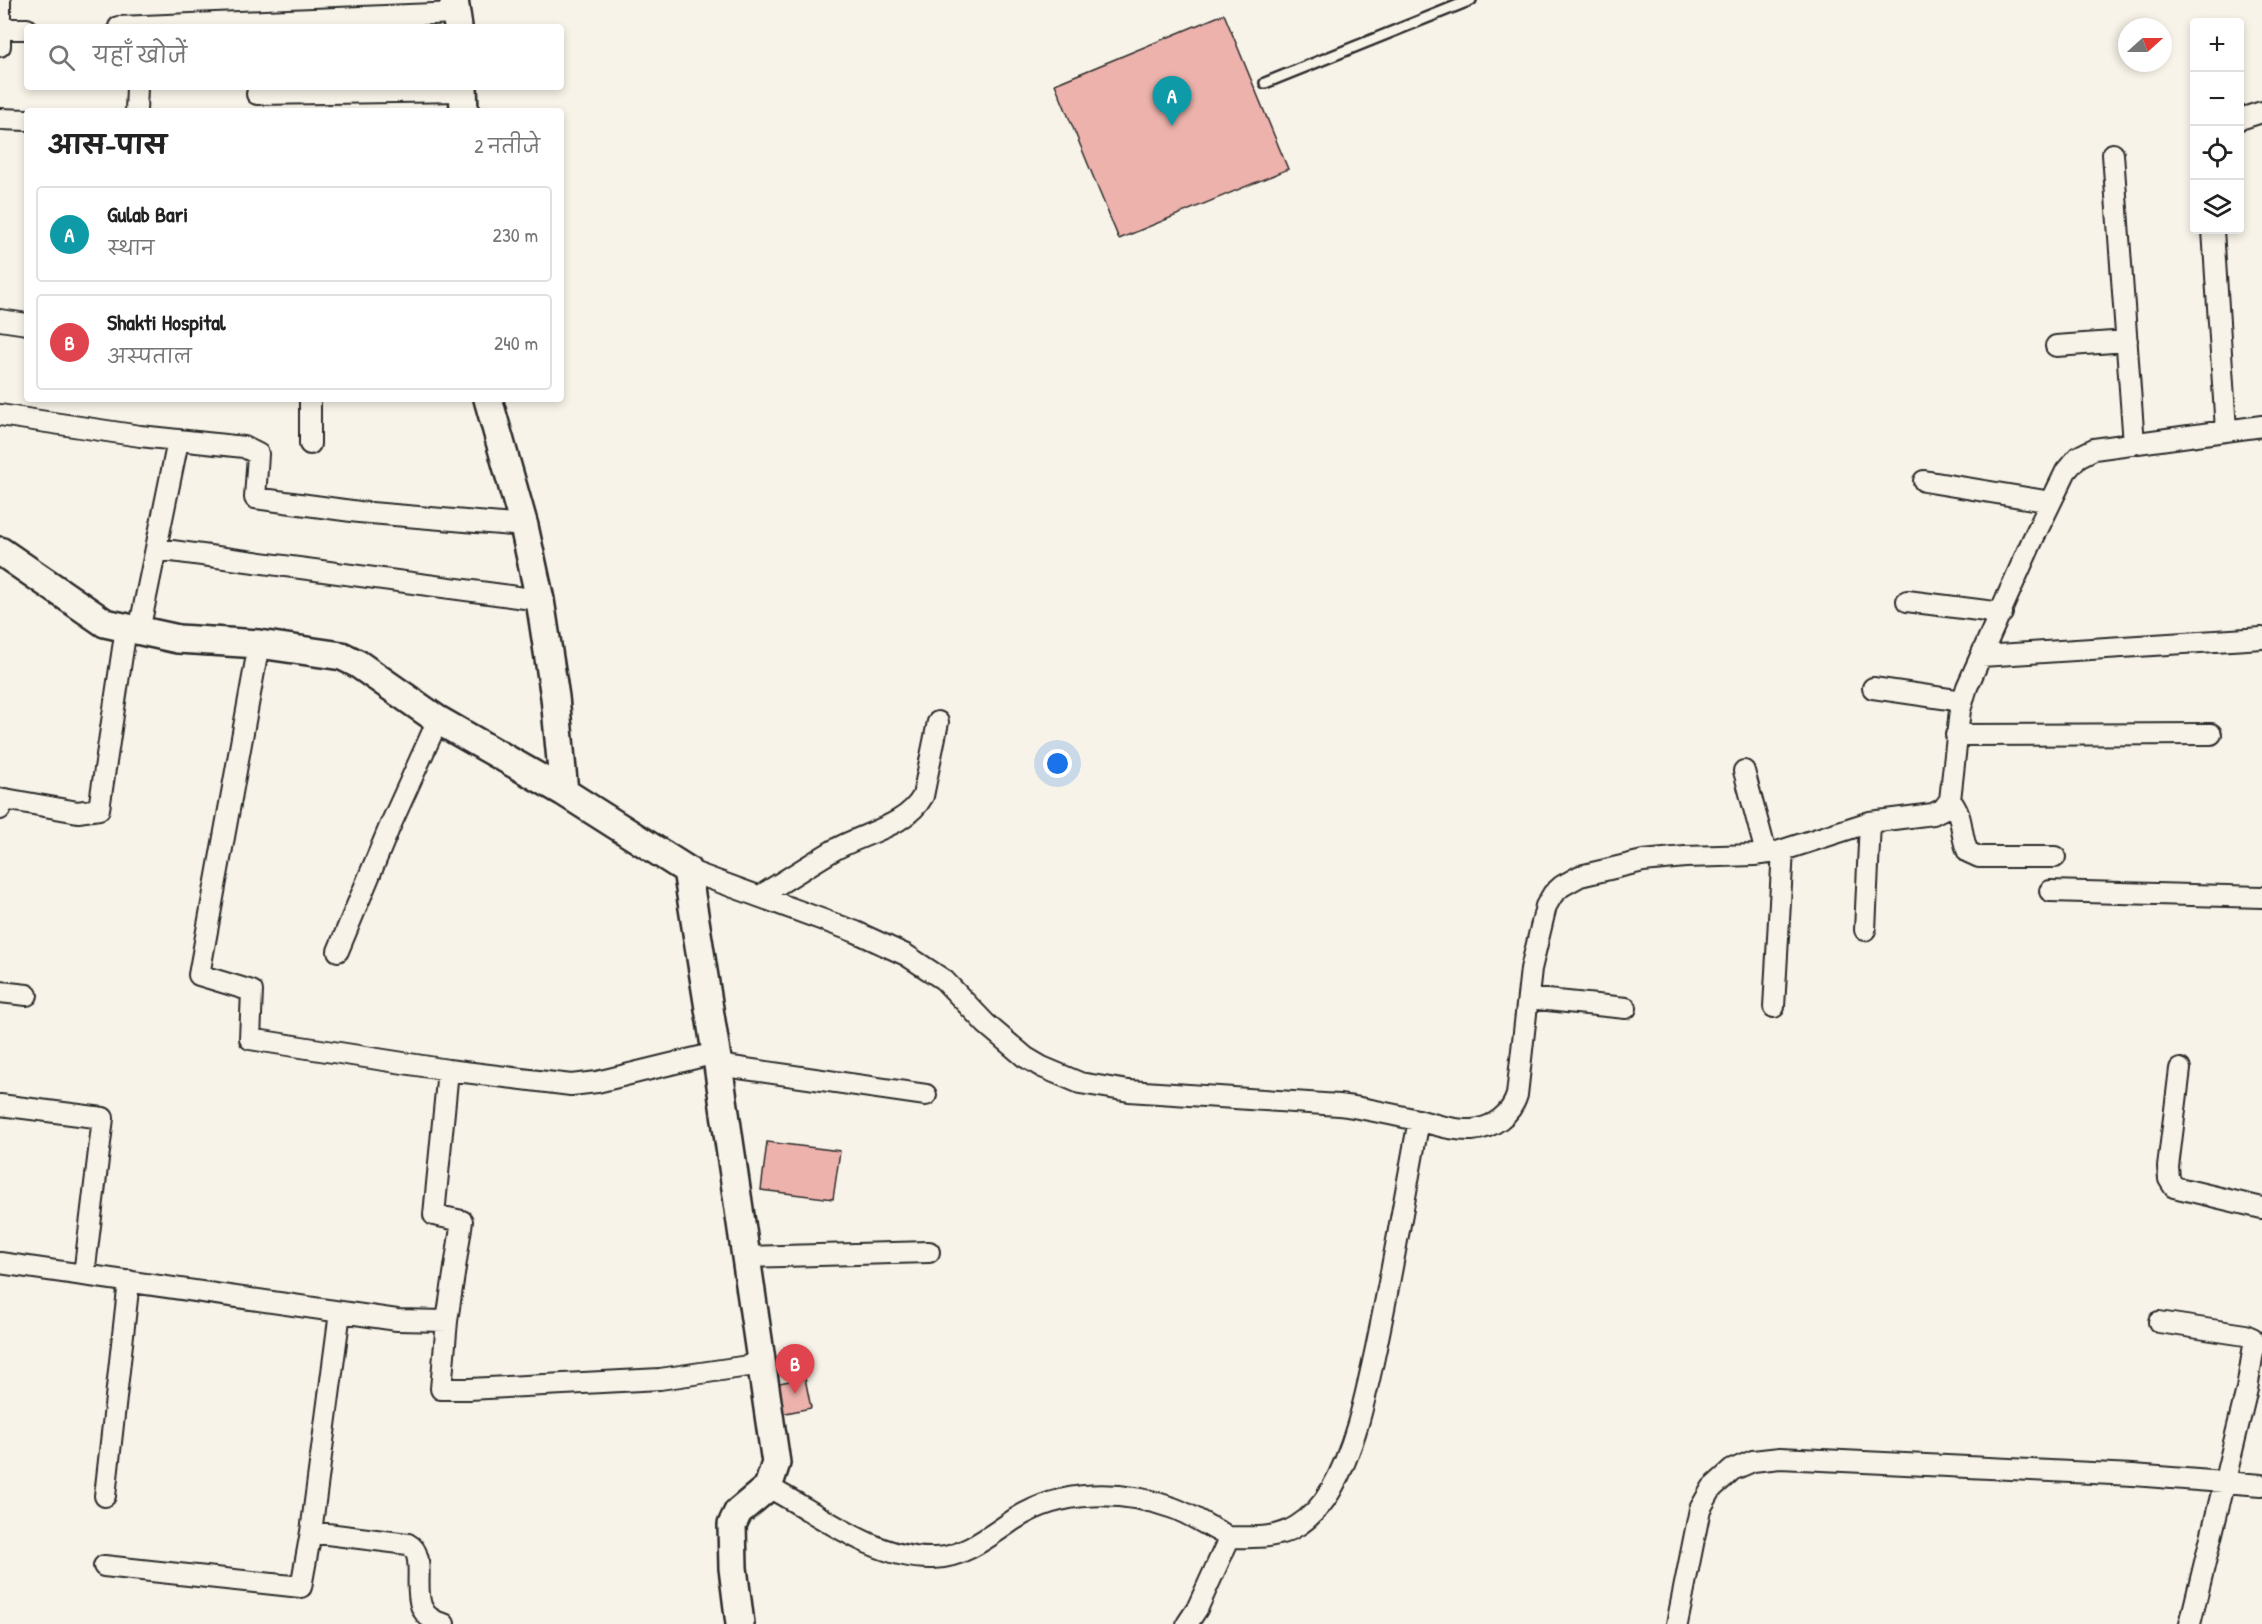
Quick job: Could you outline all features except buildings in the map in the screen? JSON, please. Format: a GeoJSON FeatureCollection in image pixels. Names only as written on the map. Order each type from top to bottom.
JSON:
{"type":"FeatureCollection","features":[{"type":"Feature","properties":{"kind":"street"},"geometry":{"type":"LineString","coordinates":[[0,0],[0,46]]}},
{"type":"Feature","properties":{"kind":"street"},"geometry":{"type":"LineString","coordinates":[[205,24],[456,13]]}},
{"type":"Feature","properties":{"kind":"street"},"geometry":{"type":"LineString","coordinates":[[1,29],[24,29]]}},
{"type":"Feature","properties":{"kind":"street"},"geometry":{"type":"LineString","coordinates":[[136,108],[137,90]]}},
{"type":"Feature","properties":{"kind":"street"},"geometry":{"type":"LineString","coordinates":[[257,94],[464,96]]}},
{"type":"Feature","properties":{"kind":"street"},"geometry":{"type":"LineString","coordinates":[[2244,118],[2262,112]]}},
{"type":"Feature","properties":{"kind":"street"},"geometry":{"type":"LineString","coordinates":[[0,119],[24,120]]}},
{"type":"Feature","properties":{"kind":"street"},"geometry":{"type":"LineString","coordinates":[[2113,154],[2134,444]]}},
{"type":"Feature","properties":{"kind":"street"},"geometry":{"type":"LineString","coordinates":[[2213,234],[2226,430]]}},
{"type":"Feature","properties":{"kind":"street"},"geometry":{"type":"LineString","coordinates":[[0,320],[24,324]]}},
{"type":"Feature","properties":{"kind":"street"},"geometry":{"type":"LineString","coordinates":[[2056,346],[2127,341]]}},
{"type":"Feature","properties":{"kind":"street"},"geometry":{"type":"LineString","coordinates":[[310,402],[310,444]]}},
{"type":"Feature","properties":{"kind":"street"},"geometry":{"type":"LineString","coordinates":[[489,402],[524,526],[540,600],[555,698],[564,792]]}},
{"type":"Feature","properties":{"kind":"street"},"geometry":{"type":"LineString","coordinates":[[0,415],[178,441],[244,447],[258,454],[255,498],[359,512],[524,526]]}},
{"type":"Feature","properties":{"kind":"street"},"geometry":{"type":"LineString","coordinates":[[0,551],[105,623],[178,639],[259,644],[342,656],[358,664],[438,720],[564,792],[687,870],[856,932],[928,967],[944,980],[986,1024],[1025,1057],[1080,1083],[1128,1091],[1339,1105],[1472,1130],[1486,1126],[1507,1115],[1513,1107],[1517,1095],[1531,969],[1546,906],[1553,894],[1562,886],[1581,876],[1643,861],[1775,852],[1870,822],[1933,814],[1943,809],[1950,800],[1956,735],[1963,701],[1981,656],[2066,471],[2078,457],[2094,449],[2262,426]]}},
{"type":"Feature","properties":{"kind":"street"},"geometry":{"type":"LineString","coordinates":[[0,809],[5,798],[78,812],[99,809],[132,629],[157,549],[178,441]]}},
{"type":"Feature","properties":{"kind":"street"},"geometry":{"type":"LineString","coordinates":[[1924,481],[2051,502]]}},
{"type":"Feature","properties":{"kind":"street"},"geometry":{"type":"LineString","coordinates":[[157,549],[540,600]]}},
{"type":"Feature","properties":{"kind":"street"},"geometry":{"type":"LineString","coordinates":[[1907,601],[2002,613]]}},
{"type":"Feature","properties":{"kind":"street"},"geometry":{"type":"LineString","coordinates":[[1981,656],[2262,638]]}},
{"type":"Feature","properties":{"kind":"street"},"geometry":{"type":"LineString","coordinates":[[259,644],[199,975],[252,991],[250,1039],[448,1070],[571,1085],[717,1059],[927,1095]]}},
{"type":"Feature","properties":{"kind":"street"},"geometry":{"type":"LineString","coordinates":[[1873,687],[1963,701]]}},
{"type":"Feature","properties":{"kind":"street"},"geometry":{"type":"LineString","coordinates":[[338,951],[390,826],[438,720]]}},
{"type":"Feature","properties":{"kind":"street"},"geometry":{"type":"LineString","coordinates":[[760,896],[855,838],[889,825],[913,809],[923,796],[938,722]]}},
{"type":"Feature","properties":{"kind":"street"},"geometry":{"type":"LineString","coordinates":[[1956,735],[2211,734]]}},
{"type":"Feature","properties":{"kind":"street"},"geometry":{"type":"LineString","coordinates":[[1744,771],[1775,852],[1774,1007]]}},
{"type":"Feature","properties":{"kind":"street"},"geometry":{"type":"LineString","coordinates":[[1950,800],[1959,810],[1963,825],[1963,842],[1968,852],[1979,857],[2055,857]]}},
{"type":"Feature","properties":{"kind":"street"},"geometry":{"type":"LineString","coordinates":[[1865,930],[1870,822]]}},
{"type":"Feature","properties":{"kind":"street"},"geometry":{"type":"LineString","coordinates":[[687,870],[776,1463],[768,1487],[738,1512],[732,1525],[733,1568],[740,1624]]}},
{"type":"Feature","properties":{"kind":"street"},"geometry":{"type":"LineString","coordinates":[[2050,891],[2262,897]]}},
{"type":"Feature","properties":{"kind":"street"},"geometry":{"type":"LineString","coordinates":[[0,992],[27,995]]}},
{"type":"Feature","properties":{"kind":"street"},"geometry":{"type":"LineString","coordinates":[[1528,998],[1626,1008]]}},
{"type":"Feature","properties":{"kind":"street"},"geometry":{"type":"LineString","coordinates":[[2180,1069],[2168,1167],[2169,1179],[2174,1187],[2262,1208]]}},
{"type":"Feature","properties":{"kind":"street"},"geometry":{"type":"LineString","coordinates":[[448,1070],[434,1215],[462,1221],[447,1321],[441,1389],[660,1379],[762,1364]]}},
{"type":"Feature","properties":{"kind":"street"},"geometry":{"type":"LineString","coordinates":[[0,1105],[103,1118],[84,1275]]}},
{"type":"Feature","properties":{"kind":"street"},"geometry":{"type":"LineString","coordinates":[[1226,1537],[1280,1535],[1297,1526],[1315,1512],[1331,1491],[1365,1401],[1419,1120]]}},
{"type":"Feature","properties":{"kind":"street"},"geometry":{"type":"LineString","coordinates":[[746,1257],[929,1252]]}},
{"type":"Feature","properties":{"kind":"street"},"geometry":{"type":"LineString","coordinates":[[0,1263],[397,1320],[447,1321]]}},
{"type":"Feature","properties":{"kind":"street"},"geometry":{"type":"LineString","coordinates":[[105,1496],[129,1281]]}},
{"type":"Feature","properties":{"kind":"street"},"geometry":{"type":"LineString","coordinates":[[104,1566],[301,1587],[311,1532],[340,1312]]}},
{"type":"Feature","properties":{"kind":"street"},"geometry":{"type":"LineString","coordinates":[[2159,1322],[2245,1335],[2252,1338],[2254,1345],[2254,1355],[2225,1482],[2190,1624]]}},
{"type":"Feature","properties":{"kind":"street"},"geometry":{"type":"LineString","coordinates":[[1677,1624],[1700,1509],[1712,1488],[1725,1476],[1732,1470],[1753,1461],[1780,1458],[2133,1475],[2262,1485]]}},
{"type":"Feature","properties":{"kind":"street"},"geometry":{"type":"LineString","coordinates":[[768,1487],[887,1552],[934,1558],[947,1556],[978,1543],[1024,1513],[1073,1497],[1100,1495],[1135,1499],[1174,1508],[1222,1533],[1227,1543],[1197,1609],[1187,1624]]}},
{"type":"Feature","properties":{"kind":"street"},"geometry":{"type":"LineString","coordinates":[[311,1532],[408,1544],[414,1547],[417,1553],[418,1586],[422,1608],[433,1622],[444,1624]]}},
{"type":"Feature","properties":{"kind":"lane"},"geometry":{"type":"LineString","coordinates":[[1265,83],[1471,0]]}},
{"type":"Feature","properties":{"kind":"place","name":"Gulab Bari"},"geometry":{"type":"Point","coordinates":[1172,126]}},
{"type":"Feature","properties":{"kind":"place","name":"Shakti Hospital"},"geometry":{"type":"Point","coordinates":[795,1394]}}]}
